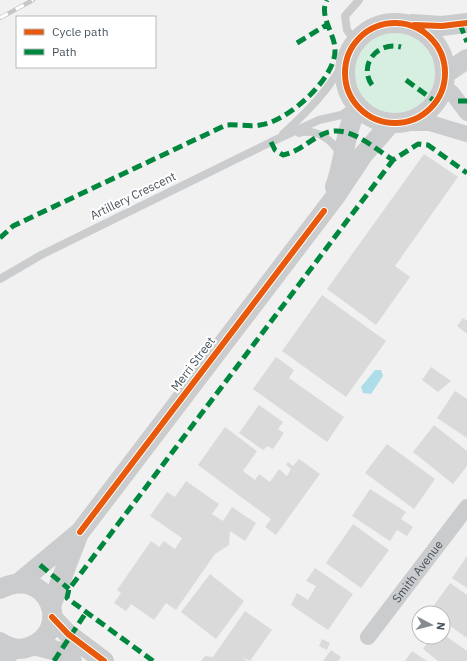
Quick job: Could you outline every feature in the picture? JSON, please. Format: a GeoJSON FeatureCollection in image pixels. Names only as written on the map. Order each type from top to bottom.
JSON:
{"type":"FeatureCollection","features":[{"type":"Feature","properties":{"kind":"street"},"geometry":{"type":"LineString","coordinates":[[467,23],[442,26],[404,24],[381,25],[371,29],[352,50],[345,74],[347,86],[357,106],[370,117],[396,123],[430,123],[467,134]]}},
{"type":"Feature","properties":{"kind":"street"},"geometry":{"type":"LineString","coordinates":[[404,24],[421,30],[435,43],[443,60],[444,80],[467,113]]}},
{"type":"Feature","properties":{"kind":"street","name":"Merri Street"},"geometry":{"type":"LineString","coordinates":[[7,586],[80,532],[324,211],[363,155],[396,123],[417,118],[425,114],[438,99],[444,80],[467,59]]}},
{"type":"Feature","properties":{"kind":"street","name":"Merri Street"},"geometry":{"type":"LineString","coordinates":[[324,211],[336,186],[343,161],[347,132],[357,106]]}},
{"type":"Feature","properties":{"kind":"street","name":"Smith Avenue"},"geometry":{"type":"LineString","coordinates":[[368,637],[467,507]]}},
{"type":"Feature","properties":{"kind":"street","name":"Merri Street"},"geometry":{"type":"LineString","coordinates":[[13,649],[47,634],[52,611],[80,532]]}},
{"type":"Feature","properties":{"kind":"street"},"geometry":{"type":"LineString","coordinates":[[7,586],[30,584],[39,589],[46,596],[52,611],[68,634],[104,661]]}},
{"type":"Feature","properties":{"kind":"street"},"geometry":{"type":"LineString","coordinates":[[13,649],[60,652],[72,661]]}},
{"type":"Feature","properties":{"kind":"lane"},"geometry":{"type":"LineString","coordinates":[[352,50],[345,22],[345,16],[359,0]]}},
{"type":"Feature","properties":{"kind":"lane","name":"Artillery Crescent"},"geometry":{"type":"LineString","coordinates":[[278,138],[317,103],[332,83],[352,50]]}},
{"type":"Feature","properties":{"kind":"lane","name":"Artillery Crescent"},"geometry":{"type":"LineString","coordinates":[[0,279],[41,255],[278,138],[319,120],[341,115],[357,106]]}},
{"type":"Feature","properties":{"kind":"lane"},"geometry":{"type":"LineString","coordinates":[[278,138],[305,131],[321,134],[333,143],[340,154],[336,186]]}},
{"type":"Feature","properties":{"kind":"green space"},"geometry":{"type":"Polygon","coordinates":[[[395,33],[410,36],[423,45],[432,58],[435,73],[432,88],[423,101],[410,110],[395,113],[380,110],[367,101],[358,88],[355,73],[358,58],[367,45],[380,36],[395,33]]]}},
{"type":"Feature","properties":{"kind":"water"},"geometry":{"type":"Polygon","coordinates":[[[375,370],[381,370],[383,376],[371,394],[363,393],[361,387],[375,370]]]}},
{"type":"Feature","properties":{"kind":"building"},"geometry":{"type":"Polygon","coordinates":[[[424,154],[458,177],[395,266],[410,277],[376,325],[327,289],[424,154]]]}},
{"type":"Feature","properties":{"kind":"building"},"geometry":{"type":"Polygon","coordinates":[[[322,295],[386,341],[346,397],[282,351],[322,295]]]}},
{"type":"Feature","properties":{"kind":"building"},"geometry":{"type":"Polygon","coordinates":[[[463,318],[467,321],[467,334],[457,326],[463,318]]]}},
{"type":"Feature","properties":{"kind":"building"},"geometry":{"type":"Polygon","coordinates":[[[276,357],[294,370],[289,378],[344,417],[327,442],[253,389],[276,357]]]}},
{"type":"Feature","properties":{"kind":"building"},"geometry":{"type":"Polygon","coordinates":[[[431,367],[451,381],[438,392],[422,380],[431,367]]]}},
{"type":"Feature","properties":{"kind":"building"},"geometry":{"type":"Polygon","coordinates":[[[455,391],[467,399],[467,438],[437,418],[455,391]]]}},
{"type":"Feature","properties":{"kind":"building"},"geometry":{"type":"Polygon","coordinates":[[[259,405],[283,422],[278,429],[284,433],[273,449],[268,446],[263,450],[239,433],[259,405]]]}},
{"type":"Feature","properties":{"kind":"building"},"geometry":{"type":"Polygon","coordinates":[[[434,425],[467,451],[467,466],[453,484],[413,452],[434,425]]]}},
{"type":"Feature","properties":{"kind":"building"},"geometry":{"type":"Polygon","coordinates":[[[225,427],[257,451],[243,471],[255,480],[259,474],[270,482],[279,469],[287,476],[291,469],[286,465],[288,462],[293,466],[299,459],[320,474],[276,535],[265,527],[271,519],[198,465],[225,427]]]}},
{"type":"Feature","properties":{"kind":"building"},"geometry":{"type":"Polygon","coordinates":[[[387,444],[435,479],[414,509],[365,473],[387,444]]]}},
{"type":"Feature","properties":{"kind":"building"},"geometry":{"type":"Polygon","coordinates":[[[186,481],[219,504],[212,514],[223,521],[232,507],[256,523],[245,541],[230,531],[229,545],[215,554],[176,610],[166,603],[154,620],[131,604],[126,611],[114,603],[121,593],[117,590],[151,541],[159,547],[164,541],[175,549],[182,538],[150,516],[167,492],[175,497],[186,481]]]}},
{"type":"Feature","properties":{"kind":"building"},"geometry":{"type":"Polygon","coordinates":[[[370,489],[406,512],[401,519],[413,527],[407,536],[397,530],[390,541],[352,516],[370,489]]]}},
{"type":"Feature","properties":{"kind":"building"},"geometry":{"type":"Polygon","coordinates":[[[353,524],[389,550],[361,588],[326,563],[353,524]]]}},
{"type":"Feature","properties":{"kind":"building"},"geometry":{"type":"Polygon","coordinates":[[[467,556],[467,588],[452,578],[467,556]]]}},
{"type":"Feature","properties":{"kind":"building"},"geometry":{"type":"Polygon","coordinates":[[[315,568],[353,594],[328,630],[291,605],[297,593],[308,600],[316,586],[306,581],[315,568]]]}},
{"type":"Feature","properties":{"kind":"building"},"geometry":{"type":"Polygon","coordinates":[[[210,574],[244,601],[216,639],[181,612],[210,574]]]}},
{"type":"Feature","properties":{"kind":"building"},"geometry":{"type":"Polygon","coordinates":[[[450,583],[467,595],[467,638],[451,627],[451,605],[434,605],[450,583]]]}},
{"type":"Feature","properties":{"kind":"building"},"geometry":{"type":"Polygon","coordinates":[[[245,611],[272,630],[250,661],[242,657],[247,661],[201,661],[205,656],[213,657],[245,611]]]}},
{"type":"Feature","properties":{"kind":"building"},"geometry":{"type":"Polygon","coordinates":[[[322,639],[330,643],[327,650],[319,646],[322,639]]]}},
{"type":"Feature","properties":{"kind":"building"},"geometry":{"type":"Polygon","coordinates":[[[451,640],[467,651],[467,661],[438,661],[423,649],[426,645],[451,645],[451,640]]]}},
{"type":"Feature","properties":{"kind":"building"},"geometry":{"type":"Polygon","coordinates":[[[331,650],[341,657],[338,661],[323,661],[331,650]]]}},
{"type":"Feature","properties":{"kind":"building"},"geometry":{"type":"Polygon","coordinates":[[[412,651],[427,661],[405,661],[412,651]]]}},
{"type":"Feature","properties":{"kind":"railway"},"geometry":{"type":"LineString","coordinates":[[0,18],[33,0]]}},
{"type":"Feature","properties":{"kind":"marked path"},"geometry":{"type":"LineString","coordinates":[[0,238],[13,226],[226,125],[260,125],[271,122],[296,108],[318,86],[327,74],[333,62],[335,45],[326,19],[325,6],[327,0]]}},
{"type":"Feature","properties":{"kind":"marked path"},"geometry":{"type":"LineString","coordinates":[[297,43],[328,24]]}},
{"type":"Feature","properties":{"kind":"marked path"},"geometry":{"type":"LineString","coordinates":[[460,24],[467,42]]}},
{"type":"Feature","properties":{"kind":"marked path"},"geometry":{"type":"LineString","coordinates":[[372,85],[368,77],[367,70],[372,56],[384,48],[392,46],[401,47]]}},
{"type":"Feature","properties":{"kind":"marked path"},"geometry":{"type":"LineString","coordinates":[[406,80],[436,102]]}},
{"type":"Feature","properties":{"kind":"marked path"},"geometry":{"type":"LineString","coordinates":[[458,101],[467,101]]}},
{"type":"Feature","properties":{"kind":"marked path"},"geometry":{"type":"LineString","coordinates":[[271,142],[275,150],[283,155],[299,149],[321,135],[340,131],[358,137],[393,160],[418,144],[428,145],[467,173]]}},
{"type":"Feature","properties":{"kind":"marked path"},"geometry":{"type":"LineString","coordinates":[[153,661],[67,598],[69,589],[393,160]]}},
{"type":"Feature","properties":{"kind":"marked path"},"geometry":{"type":"LineString","coordinates":[[40,565],[69,589]]}},
{"type":"Feature","properties":{"kind":"marked path"},"geometry":{"type":"LineString","coordinates":[[54,661],[87,611]]}},
{"type":"Feature","properties":{"kind":"cycle path"},"geometry":{"type":"LineString","coordinates":[[395,23],[405,24],[423,31],[437,45],[444,63],[445,73],[444,83],[437,101],[423,115],[405,122],[395,123],[385,122],[367,115],[353,101],[346,83],[345,73],[346,63],[353,45],[367,31],[385,24],[395,23]]}},
{"type":"Feature","properties":{"kind":"cycle path"},"geometry":{"type":"LineString","coordinates":[[414,25],[442,26],[467,23]]}},
{"type":"Feature","properties":{"kind":"cycle path"},"geometry":{"type":"LineString","coordinates":[[80,532],[324,211]]}},
{"type":"Feature","properties":{"kind":"cycle path"},"geometry":{"type":"LineString","coordinates":[[52,617],[68,634],[104,661]]}}]}
